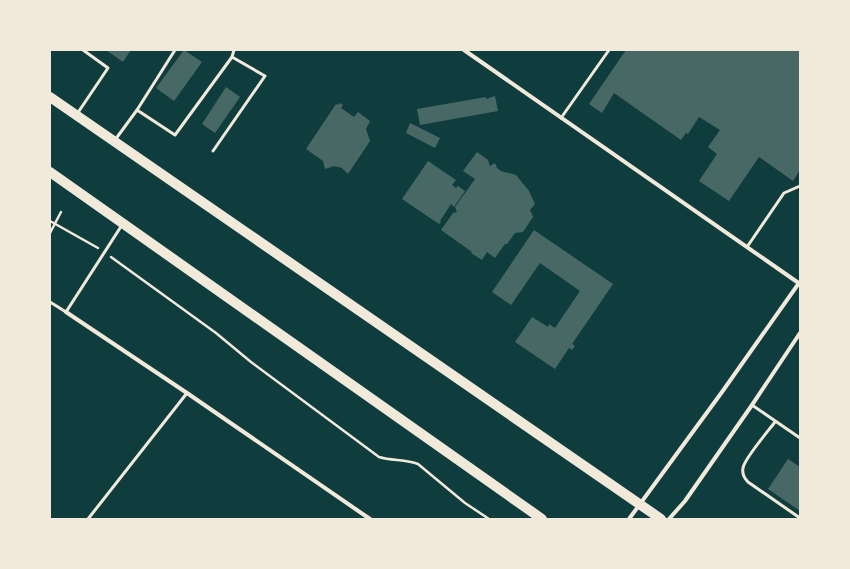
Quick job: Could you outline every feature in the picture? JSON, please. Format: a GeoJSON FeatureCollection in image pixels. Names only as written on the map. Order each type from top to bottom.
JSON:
{"type":"FeatureCollection","features":[{"type":"Feature","properties":{"kind":"main road"},"geometry":{"type":"LineString","coordinates":[[50,97],[660,519]]}},
{"type":"Feature","properties":{"kind":"main road"},"geometry":{"type":"LineString","coordinates":[[50,172],[542,519]]}},
{"type":"Feature","properties":{"kind":"street"},"geometry":{"type":"LineString","coordinates":[[464,50],[799,283],[663,474],[629,519]]}},
{"type":"Feature","properties":{"kind":"street"},"geometry":{"type":"LineString","coordinates":[[66,312],[370,519]]}},
{"type":"Feature","properties":{"kind":"street"},"geometry":{"type":"LineString","coordinates":[[669,519],[685,501],[800,333]]}},
{"type":"Feature","properties":{"kind":"lane"},"geometry":{"type":"LineString","coordinates":[[76,115],[108,68],[83,50]]}},
{"type":"Feature","properties":{"kind":"lane"},"geometry":{"type":"LineString","coordinates":[[114,142],[137,110],[175,50]]}},
{"type":"Feature","properties":{"kind":"lane"},"geometry":{"type":"LineString","coordinates":[[137,110],[175,135],[232,57],[234,50]]}},
{"type":"Feature","properties":{"kind":"lane"},"geometry":{"type":"LineString","coordinates":[[562,118],[609,50]]}},
{"type":"Feature","properties":{"kind":"lane"},"geometry":{"type":"LineString","coordinates":[[213,151],[265,76],[232,57]]}},
{"type":"Feature","properties":{"kind":"lane"},"geometry":{"type":"LineString","coordinates":[[747,247],[784,193],[800,186]]}},
{"type":"Feature","properties":{"kind":"lane"},"geometry":{"type":"LineString","coordinates":[[50,302],[66,312],[123,224]]}},
{"type":"Feature","properties":{"kind":"lane"},"geometry":{"type":"LineString","coordinates":[[88,519],[186,393]]}},
{"type":"Feature","properties":{"kind":"lane"},"geometry":{"type":"LineString","coordinates":[[752,405],[800,438]]}},
{"type":"Feature","properties":{"kind":"lane"},"geometry":{"type":"LineString","coordinates":[[775,422],[744,464],[743,473],[748,482],[800,518]]}},
{"type":"Feature","properties":{"kind":"path"},"geometry":{"type":"LineString","coordinates":[[50,233],[61,212]]}},
{"type":"Feature","properties":{"kind":"path"},"geometry":{"type":"LineString","coordinates":[[50,221],[119,262],[147,284],[216,333],[257,366],[379,457],[390,460],[411,461],[418,464],[465,503],[489,519]]}},
{"type":"Feature","properties":{"kind":"building"},"geometry":{"type":"Polygon","coordinates":[[[106,50],[131,50],[123,62],[106,50]]]}},
{"type":"Feature","properties":{"kind":"building"},"geometry":{"type":"Polygon","coordinates":[[[184,50],[202,62],[174,101],[156,88],[184,50]]]}},
{"type":"Feature","properties":{"kind":"building"},"geometry":{"type":"Polygon","coordinates":[[[626,50],[800,50],[800,170],[793,181],[759,157],[729,201],[699,181],[717,154],[708,147],[720,130],[699,117],[688,134],[686,133],[681,140],[614,93],[602,113],[589,104],[626,50]]]}},
{"type":"Feature","properties":{"kind":"building"},"geometry":{"type":"Polygon","coordinates":[[[226,87],[240,97],[215,133],[202,124],[226,87]]]}},
{"type":"Feature","properties":{"kind":"building"},"geometry":{"type":"Polygon","coordinates":[[[495,96],[498,111],[420,125],[417,109],[486,97],[486,99],[495,96]]]}},
{"type":"Feature","properties":{"kind":"building"},"geometry":{"type":"Polygon","coordinates":[[[339,103],[343,105],[341,108],[354,117],[358,112],[370,121],[366,129],[370,141],[348,174],[342,168],[334,166],[325,169],[323,161],[306,149],[336,104],[338,105],[339,103]]]}},
{"type":"Feature","properties":{"kind":"building"},"geometry":{"type":"Polygon","coordinates":[[[410,123],[440,138],[435,148],[406,133],[410,123]]]}},
{"type":"Feature","properties":{"kind":"building"},"geometry":{"type":"Polygon","coordinates":[[[477,152],[488,160],[490,166],[495,163],[497,168],[501,171],[516,175],[529,191],[535,204],[530,210],[533,217],[523,232],[515,233],[495,258],[487,252],[482,260],[441,230],[453,213],[457,212],[455,207],[475,179],[463,171],[477,152]]]}},
{"type":"Feature","properties":{"kind":"building"},"geometry":{"type":"Polygon","coordinates":[[[428,161],[456,180],[452,185],[456,188],[458,186],[465,191],[454,207],[451,204],[439,224],[402,199],[428,161]]]}},
{"type":"Feature","properties":{"kind":"building"},"geometry":{"type":"Polygon","coordinates":[[[534,230],[613,284],[572,344],[575,346],[572,350],[569,348],[555,369],[515,342],[532,317],[548,327],[549,324],[555,328],[580,291],[540,263],[511,305],[492,292],[534,230]]]}},
{"type":"Feature","properties":{"kind":"building"},"geometry":{"type":"Polygon","coordinates":[[[788,459],[800,467],[800,511],[768,489],[788,459]]]}}]}
